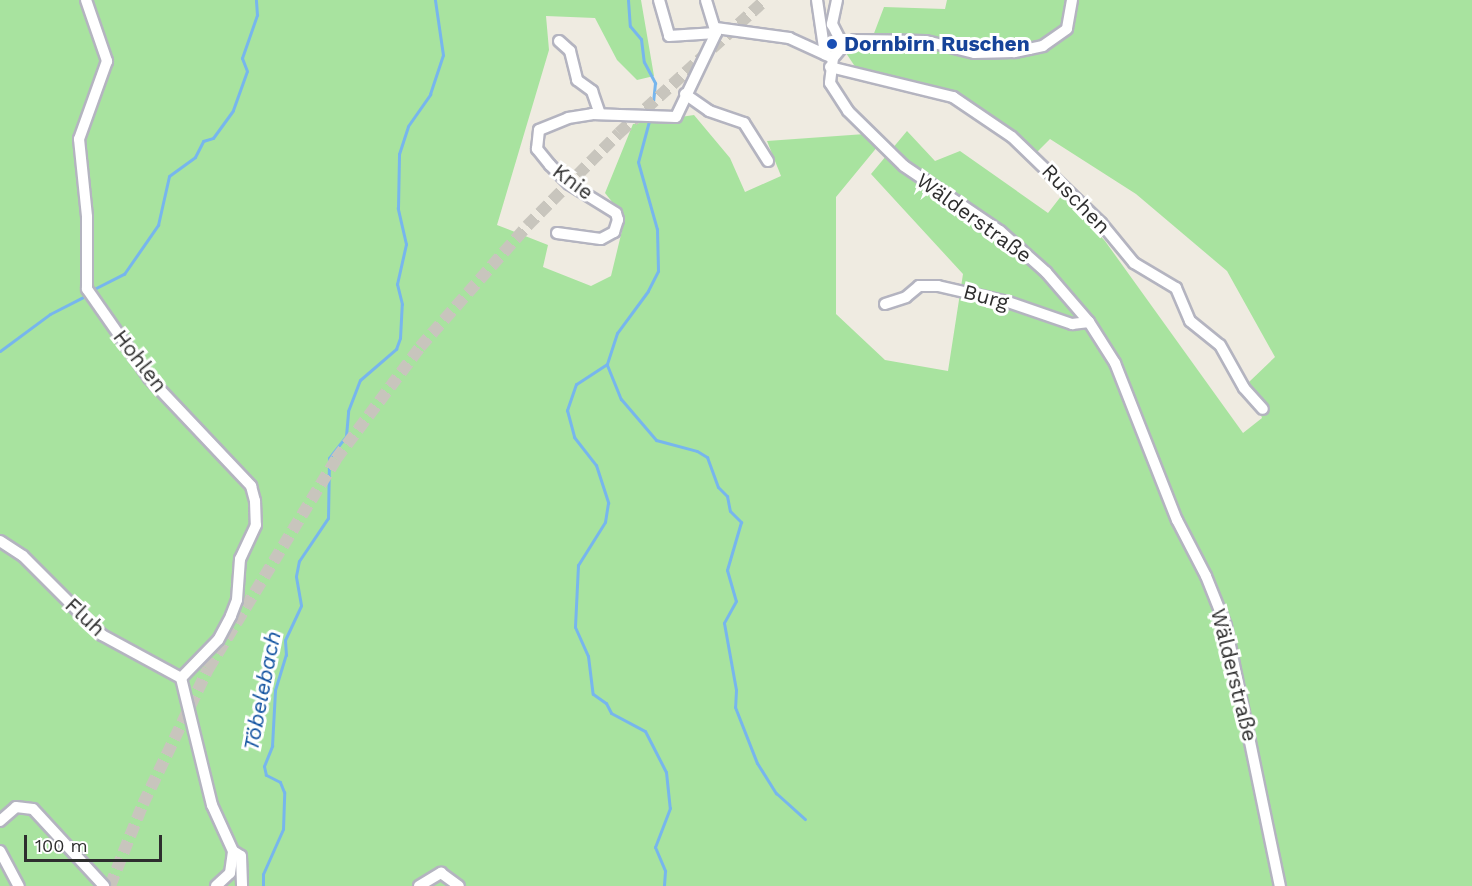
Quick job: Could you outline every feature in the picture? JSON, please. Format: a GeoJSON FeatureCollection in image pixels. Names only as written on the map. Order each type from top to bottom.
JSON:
{"type":"FeatureCollection","features":[{"type":"Feature","properties":{"kind":"street"},"geometry":{"type":"LineString","coordinates":[[659,0],[669,36],[716,31],[789,38],[829,60]]}},
{"type":"Feature","properties":{"kind":"street"},"geometry":{"type":"LineString","coordinates":[[706,0],[716,31]]}},
{"type":"Feature","properties":{"kind":"street"},"geometry":{"type":"LineString","coordinates":[[818,0],[829,60]]}},
{"type":"Feature","properties":{"kind":"street"},"geometry":{"type":"LineString","coordinates":[[837,0],[832,24],[843,46]]}},
{"type":"Feature","properties":{"kind":"street"},"geometry":{"type":"LineString","coordinates":[[829,60],[843,46],[855,40],[926,41],[974,53],[1014,52],[1055,41],[1067,29],[1072,0]]}},
{"type":"Feature","properties":{"kind":"street","name":"Hohlen"},"geometry":{"type":"LineString","coordinates":[[87,3],[107,61],[79,139],[87,217],[87,289],[149,378],[251,486],[255,501],[256,525],[240,559],[237,600],[231,616],[218,640],[182,678]]}},
{"type":"Feature","properties":{"kind":"street","name":"Knie"},"geometry":{"type":"LineString","coordinates":[[557,233],[601,239],[614,232],[618,220],[616,213],[569,184],[537,149],[535,140],[539,130],[550,124],[600,114],[676,117],[716,31]]}},
{"type":"Feature","properties":{"kind":"street"},"geometry":{"type":"LineString","coordinates":[[559,41],[570,51],[577,80],[592,91],[600,114]]}},
{"type":"Feature","properties":{"kind":"street","name":"Wälderstraße"},"geometry":{"type":"LineString","coordinates":[[829,60],[833,91],[862,126],[904,166],[1023,251],[1089,322],[1115,363],[1177,520],[1206,576],[1226,627],[1280,886]]}},
{"type":"Feature","properties":{"kind":"street","name":"Ruschen"},"geometry":{"type":"LineString","coordinates":[[829,60],[953,97],[1012,136],[1101,223],[1134,263],[1176,288],[1190,321],[1220,345],[1244,388],[1263,409]]}},
{"type":"Feature","properties":{"kind":"street"},"geometry":{"type":"LineString","coordinates":[[685,94],[709,111],[744,123],[768,161]]}},
{"type":"Feature","properties":{"kind":"street","name":"Burg"},"geometry":{"type":"LineString","coordinates":[[885,304],[906,297],[919,286],[938,286],[1008,302],[1072,324],[1089,322]]}},
{"type":"Feature","properties":{"kind":"street","name":"Fluh"},"geometry":{"type":"LineString","coordinates":[[0,541],[23,556],[102,635],[182,678]]}},
{"type":"Feature","properties":{"kind":"street"},"geometry":{"type":"LineString","coordinates":[[182,678],[212,805],[233,851],[230,873],[216,886]]}},
{"type":"Feature","properties":{"kind":"street"},"geometry":{"type":"LineString","coordinates":[[0,821],[16,807],[33,809],[104,886]]}},
{"type":"Feature","properties":{"kind":"street"},"geometry":{"type":"LineString","coordinates":[[0,850],[19,886]]}},
{"type":"Feature","properties":{"kind":"street"},"geometry":{"type":"LineString","coordinates":[[233,851],[241,856],[242,886]]}},
{"type":"Feature","properties":{"kind":"street"},"geometry":{"type":"LineString","coordinates":[[419,886],[441,873],[459,886]]}},
{"type":"Feature","properties":{"kind":"green space"},"geometry":{"type":"Polygon","coordinates":[[[0,0],[641,0],[654,76],[637,80],[617,60],[595,18],[546,16],[549,50],[497,225],[548,245],[543,267],[591,286],[611,276],[625,218],[605,193],[633,124],[694,115],[730,158],[745,192],[781,176],[767,141],[865,134],[878,146],[836,197],[836,314],[885,360],[948,371],[963,274],[871,174],[907,131],[935,161],[960,151],[1048,213],[1062,195],[1105,241],[1243,433],[1262,418],[1249,382],[1275,357],[1227,271],[1136,194],[1050,139],[1036,153],[980,108],[952,94],[858,71],[846,53],[873,36],[884,7],[945,9],[947,0],[1472,0],[1472,886],[0,886],[0,0]]]}},
{"type":"Feature","properties":{"kind":"waterway"},"geometry":{"type":"LineString","coordinates":[[94,289],[124,274],[158,225],[169,176],[195,157],[203,141],[213,138],[233,110],[247,71],[242,58],[257,15],[256,0]]}},
{"type":"Feature","properties":{"kind":"waterway","name":"Töbelebach"},"geometry":{"type":"LineString","coordinates":[[263,886],[263,874],[283,829],[284,792],[280,782],[266,775],[264,766],[272,746],[275,690],[286,655],[285,640],[301,605],[296,576],[299,561],[328,518],[329,458],[346,436],[348,411],[360,380],[396,349],[400,338],[402,304],[397,284],[406,244],[398,208],[399,154],[408,126],[430,94],[443,55],[435,0]]}},
{"type":"Feature","properties":{"kind":"waterway"},"geometry":{"type":"LineString","coordinates":[[628,0],[630,26],[641,39],[644,62],[655,83],[652,111]]}},
{"type":"Feature","properties":{"kind":"waterway"},"geometry":{"type":"LineString","coordinates":[[649,121],[638,162],[657,229],[658,271],[648,291],[617,333],[607,364],[576,384],[567,410],[574,437],[596,465],[608,503],[605,522],[578,565],[575,627],[588,656],[593,694],[606,703],[611,713],[645,731],[666,772],[670,808],[655,847],[665,871],[664,886]]}},
{"type":"Feature","properties":{"kind":"waterway"},"geometry":{"type":"LineString","coordinates":[[0,351],[50,314],[82,298]]}},
{"type":"Feature","properties":{"kind":"waterway"},"geometry":{"type":"LineString","coordinates":[[607,365],[621,399],[656,440],[697,451],[707,457],[718,487],[727,496],[730,511],[741,522],[727,570],[736,601],[724,623],[736,690],[735,707],[757,763],[776,793],[805,819]]}},
{"type":"Feature","properties":{"kind":"tunnel"},"geometry":{"type":"LineString","coordinates":[[110,886],[143,804],[208,669],[336,459],[420,347],[527,226],[619,133],[765,0]]}},
{"type":"Feature","properties":{"kind":"place","name":"Dornbirn Ruschen"},"geometry":{"type":"Point","coordinates":[832,44]}}]}
